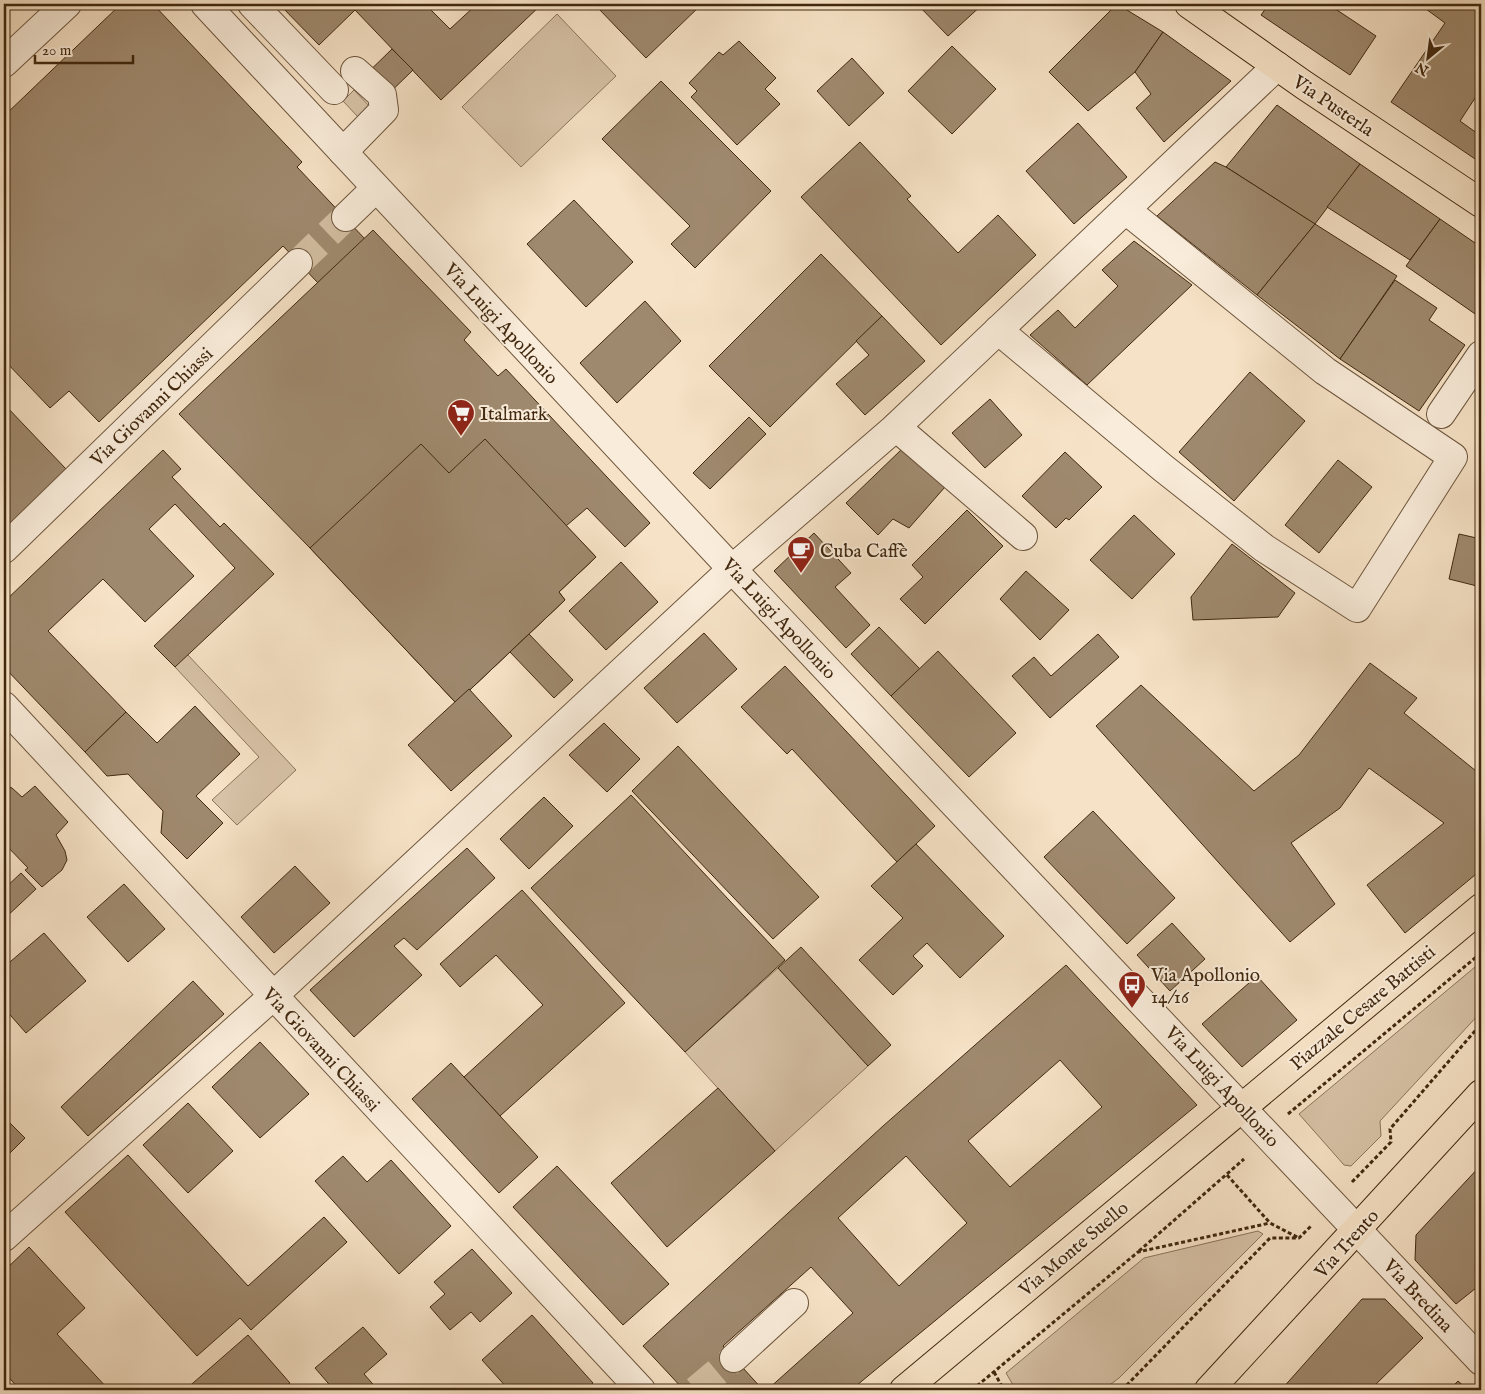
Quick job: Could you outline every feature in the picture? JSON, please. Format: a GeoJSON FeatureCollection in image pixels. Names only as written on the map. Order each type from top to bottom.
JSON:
{"type":"FeatureCollection","features":[{"type":"Feature","properties":{"kind":"main road","name":"Via Pusterla"},"geometry":{"type":"LineString","coordinates":[[1189,4],[1277,66],[1481,203]]}},
{"type":"Feature","properties":{"kind":"main road","name":"Piazzale Cesare Battisti"},"geometry":{"type":"LineString","coordinates":[[1243,1106],[1480,910]]}},
{"type":"Feature","properties":{"kind":"main road","name":"Via Trento"},"geometry":{"type":"LineString","coordinates":[[1209,1390],[1481,1094]]}},
{"type":"Feature","properties":{"kind":"main road","name":"Via Monte Suello"},"geometry":{"type":"LineString","coordinates":[[904,1390],[1243,1106]]}},
{"type":"Feature","properties":{"kind":"street"},"geometry":{"type":"LineString","coordinates":[[4,63],[67,4]]}},
{"type":"Feature","properties":{"kind":"street","name":"Via Luigi Apollonio"},"geometry":{"type":"LineString","coordinates":[[205,4],[732,569],[1243,1106],[1357,1230]]}},
{"type":"Feature","properties":{"kind":"street"},"geometry":{"type":"LineString","coordinates":[[252,4],[334,90]]}},
{"type":"Feature","properties":{"kind":"street"},"geometry":{"type":"LineString","coordinates":[[308,115],[361,65],[382,95],[384,110],[343,152]]}},
{"type":"Feature","properties":{"kind":"street"},"geometry":{"type":"LineString","coordinates":[[4,1237],[273,996],[732,569],[896,427],[1277,66]]}},
{"type":"Feature","properties":{"kind":"street"},"geometry":{"type":"LineString","coordinates":[[346,217],[376,188]]}},
{"type":"Feature","properties":{"kind":"street"},"geometry":{"type":"LineString","coordinates":[[998,330],[1163,468],[1264,548],[1357,608],[1452,457],[1325,371],[1126,210]]}},
{"type":"Feature","properties":{"kind":"street","name":"Via Giovanni Chiassi"},"geometry":{"type":"LineString","coordinates":[[4,549],[298,263]]}},
{"type":"Feature","properties":{"kind":"street"},"geometry":{"type":"LineString","coordinates":[[1441,414],[1481,355]]}},
{"type":"Feature","properties":{"kind":"street"},"geometry":{"type":"LineString","coordinates":[[896,427],[1023,536]]}},
{"type":"Feature","properties":{"kind":"street","name":"Via Giovanni Chiassi"},"geometry":{"type":"LineString","coordinates":[[4,706],[641,1390]]}},
{"type":"Feature","properties":{"kind":"street","name":"Via Bredina"},"geometry":{"type":"LineString","coordinates":[[1357,1230],[1481,1361]]}},
{"type":"Feature","properties":{"kind":"street"},"geometry":{"type":"LineString","coordinates":[[734,1358],[794,1304]]}},
{"type":"Feature","properties":{"kind":"path"},"geometry":{"type":"LineString","coordinates":[[1291,1118],[1287,1115],[1481,952]]}},
{"type":"Feature","properties":{"kind":"path"},"geometry":{"type":"LineString","coordinates":[[1344,1176],[1350,1184],[1391,1142],[1390,1129],[1481,1024]]}},
{"type":"Feature","properties":{"kind":"path"},"geometry":{"type":"LineString","coordinates":[[972,1390],[1138,1252],[1244,1159]]}},
{"type":"Feature","properties":{"kind":"path"},"geometry":{"type":"LineString","coordinates":[[1122,1390],[1270,1238],[1300,1238],[1270,1222],[1227,1175]]}},
{"type":"Feature","properties":{"kind":"path"},"geometry":{"type":"LineString","coordinates":[[1138,1252],[1270,1222]]}},
{"type":"Feature","properties":{"kind":"path"},"geometry":{"type":"LineString","coordinates":[[994,1372],[1004,1390]]}},
{"type":"Feature","properties":{"kind":"shaded area"},"geometry":{"type":"Polygon","coordinates":[[[557,14],[616,76],[521,167],[462,107],[557,14]]]}},
{"type":"Feature","properties":{"kind":"shaded area"},"geometry":{"type":"Polygon","coordinates":[[[354,90],[371,108],[359,118],[343,101],[354,90]]]}},
{"type":"Feature","properties":{"kind":"shaded area"},"geometry":{"type":"Polygon","coordinates":[[[187,654],[296,770],[237,825],[212,800],[259,757],[175,667],[187,654]]]}},
{"type":"Feature","properties":{"kind":"shaded area"},"geometry":{"type":"Polygon","coordinates":[[[1481,962],[1481,1012],[1380,1121],[1381,1136],[1351,1166],[1344,1165],[1299,1114],[1481,962]]]}},
{"type":"Feature","properties":{"kind":"shaded area"},"geometry":{"type":"Polygon","coordinates":[[[778,968],[868,1066],[775,1151],[685,1052],[778,968]]]}},
{"type":"Feature","properties":{"kind":"shaded area"},"geometry":{"type":"Polygon","coordinates":[[[1258,1231],[1263,1234],[1119,1378],[1103,1390],[1016,1390],[1006,1373],[1144,1258],[1258,1231]]]}},
{"type":"Feature","properties":{"kind":"building"},"geometry":{"type":"Polygon","coordinates":[[[121,4],[153,4],[302,162],[297,167],[365,239],[318,283],[283,246],[99,422],[69,391],[50,408],[4,360],[4,116],[121,4]]]}},
{"type":"Feature","properties":{"kind":"building"},"geometry":{"type":"Polygon","coordinates":[[[279,4],[425,4],[450,29],[477,4],[542,4],[441,100],[355,10],[319,45],[279,4]]]}},
{"type":"Feature","properties":{"kind":"building"},"geometry":{"type":"Polygon","coordinates":[[[602,4],[702,4],[646,58],[598,8],[602,4]]]}},
{"type":"Feature","properties":{"kind":"building"},"geometry":{"type":"Polygon","coordinates":[[[917,4],[983,4],[948,36],[917,4]]]}},
{"type":"Feature","properties":{"kind":"building"},"geometry":{"type":"Polygon","coordinates":[[[1117,4],[1163,32],[1135,72],[1088,111],[1049,72],[1117,4]]]}},
{"type":"Feature","properties":{"kind":"building"},"geometry":{"type":"Polygon","coordinates":[[[1269,4],[1328,4],[1376,36],[1350,75],[1261,15],[1269,4]]]}},
{"type":"Feature","properties":{"kind":"building"},"geometry":{"type":"Polygon","coordinates":[[[1429,4],[1481,4],[1481,89],[1460,121],[1481,136],[1481,163],[1391,102],[1445,23],[1426,9],[1429,4]]]}},
{"type":"Feature","properties":{"kind":"building"},"geometry":{"type":"Polygon","coordinates":[[[1163,32],[1231,81],[1164,142],[1136,108],[1151,94],[1135,72],[1163,32]]]}},
{"type":"Feature","properties":{"kind":"building"},"geometry":{"type":"Polygon","coordinates":[[[739,41],[776,78],[765,89],[780,104],[737,145],[691,97],[697,91],[689,83],[719,52],[723,55],[739,41]]]}},
{"type":"Feature","properties":{"kind":"building"},"geometry":{"type":"Polygon","coordinates":[[[952,46],[996,89],[952,134],[908,91],[952,46]]]}},
{"type":"Feature","properties":{"kind":"building"},"geometry":{"type":"Polygon","coordinates":[[[392,49],[413,70],[377,105],[356,84],[392,49]]]}},
{"type":"Feature","properties":{"kind":"building"},"geometry":{"type":"Polygon","coordinates":[[[852,58],[884,93],[849,126],[817,91],[852,58]]]}},
{"type":"Feature","properties":{"kind":"building"},"geometry":{"type":"Polygon","coordinates":[[[661,81],[771,191],[695,268],[671,244],[690,226],[602,139],[661,81]]]}},
{"type":"Feature","properties":{"kind":"building"},"geometry":{"type":"Polygon","coordinates":[[[1277,105],[1360,164],[1315,224],[1226,167],[1277,105]]]}},
{"type":"Feature","properties":{"kind":"building"},"geometry":{"type":"Polygon","coordinates":[[[1078,123],[1127,177],[1074,224],[1026,171],[1078,123]]]}},
{"type":"Feature","properties":{"kind":"building"},"geometry":{"type":"Polygon","coordinates":[[[860,142],[911,196],[907,199],[958,253],[998,215],[1036,255],[941,345],[801,197],[860,142]]]}},
{"type":"Feature","properties":{"kind":"building"},"geometry":{"type":"Polygon","coordinates":[[[1215,162],[1226,167],[1315,224],[1257,295],[1157,216],[1215,162]]]}},
{"type":"Feature","properties":{"kind":"building"},"geometry":{"type":"Polygon","coordinates":[[[1360,164],[1440,219],[1410,260],[1327,207],[1360,164]]]}},
{"type":"Feature","properties":{"kind":"building"},"geometry":{"type":"Polygon","coordinates":[[[574,200],[633,262],[586,307],[527,244],[574,200]]]}},
{"type":"Feature","properties":{"kind":"building"},"geometry":{"type":"Polygon","coordinates":[[[1440,219],[1481,247],[1481,318],[1406,266],[1440,219]]]}},
{"type":"Feature","properties":{"kind":"building"},"geometry":{"type":"Polygon","coordinates":[[[1315,224],[1397,276],[1340,359],[1257,295],[1315,224]]]}},
{"type":"Feature","properties":{"kind":"building"},"geometry":{"type":"Polygon","coordinates":[[[373,230],[471,332],[464,340],[498,376],[506,369],[650,523],[625,547],[587,508],[566,526],[596,557],[559,592],[565,600],[456,703],[310,548],[179,414],[373,230]]]}},
{"type":"Feature","properties":{"kind":"building"},"geometry":{"type":"Polygon","coordinates":[[[1134,241],[1192,285],[1087,385],[1030,335],[1058,310],[1075,328],[1118,286],[1102,270],[1134,241]]]}},
{"type":"Feature","properties":{"kind":"building"},"geometry":{"type":"Polygon","coordinates":[[[821,254],[882,316],[770,427],[709,366],[821,254]]]}},
{"type":"Feature","properties":{"kind":"building"},"geometry":{"type":"Polygon","coordinates":[[[1395,280],[1437,308],[1429,320],[1465,345],[1419,411],[1340,359],[1395,280]]]}},
{"type":"Feature","properties":{"kind":"building"},"geometry":{"type":"Polygon","coordinates":[[[645,301],[681,341],[617,403],[580,363],[645,301]]]}},
{"type":"Feature","properties":{"kind":"building"},"geometry":{"type":"Polygon","coordinates":[[[882,316],[925,361],[865,415],[836,384],[869,355],[856,341],[882,316]]]}},
{"type":"Feature","properties":{"kind":"building"},"geometry":{"type":"Polygon","coordinates":[[[1250,372],[1305,421],[1234,501],[1179,452],[1250,372]]]}},
{"type":"Feature","properties":{"kind":"building"},"geometry":{"type":"Polygon","coordinates":[[[990,399],[1022,435],[985,468],[952,433],[990,399]]]}},
{"type":"Feature","properties":{"kind":"building"},"geometry":{"type":"Polygon","coordinates":[[[4,404],[67,470],[4,530],[4,404]]]}},
{"type":"Feature","properties":{"kind":"building"},"geometry":{"type":"Polygon","coordinates":[[[749,417],[766,434],[710,489],[693,473],[749,417]]]}},
{"type":"Feature","properties":{"kind":"building"},"geometry":{"type":"Polygon","coordinates":[[[485,439],[596,557],[559,592],[565,600],[456,703],[310,548],[421,444],[449,473],[485,439]]]}},
{"type":"Feature","properties":{"kind":"building"},"geometry":{"type":"Polygon","coordinates":[[[902,449],[945,487],[909,528],[893,519],[878,535],[846,503],[902,449]]]}},
{"type":"Feature","properties":{"kind":"building"},"geometry":{"type":"Polygon","coordinates":[[[163,450],[181,469],[172,477],[220,527],[224,523],[274,574],[175,667],[154,646],[235,568],[175,504],[149,529],[194,576],[145,622],[103,579],[48,631],[126,712],[85,752],[4,667],[4,602],[163,450]]]}},
{"type":"Feature","properties":{"kind":"building"},"geometry":{"type":"Polygon","coordinates":[[[1065,452],[1102,487],[1069,520],[1066,518],[1056,528],[1022,496],[1065,452]]]}},
{"type":"Feature","properties":{"kind":"building"},"geometry":{"type":"Polygon","coordinates":[[[1338,460],[1372,487],[1319,553],[1285,525],[1338,460]]]}},
{"type":"Feature","properties":{"kind":"building"},"geometry":{"type":"Polygon","coordinates":[[[967,510],[1003,546],[925,624],[900,599],[923,577],[912,565],[967,510]]]}},
{"type":"Feature","properties":{"kind":"building"},"geometry":{"type":"Polygon","coordinates":[[[1134,515],[1175,554],[1132,599],[1090,560],[1134,515]]]}},
{"type":"Feature","properties":{"kind":"building"},"geometry":{"type":"Polygon","coordinates":[[[814,533],[851,573],[835,587],[870,625],[846,648],[774,571],[814,533]]]}},
{"type":"Feature","properties":{"kind":"building"},"geometry":{"type":"Polygon","coordinates":[[[1459,534],[1481,539],[1481,587],[1449,579],[1459,534]]]}},
{"type":"Feature","properties":{"kind":"building"},"geometry":{"type":"Polygon","coordinates":[[[1232,544],[1295,593],[1278,617],[1193,620],[1191,597],[1232,544]]]}},
{"type":"Feature","properties":{"kind":"building"},"geometry":{"type":"Polygon","coordinates":[[[621,562],[658,602],[606,650],[569,611],[621,562]]]}},
{"type":"Feature","properties":{"kind":"building"},"geometry":{"type":"Polygon","coordinates":[[[1026,571],[1069,610],[1040,640],[1000,599],[1026,571]]]}},
{"type":"Feature","properties":{"kind":"building"},"geometry":{"type":"Polygon","coordinates":[[[879,627],[920,669],[891,696],[851,654],[879,627]]]}},
{"type":"Feature","properties":{"kind":"building"},"geometry":{"type":"Polygon","coordinates":[[[704,633],[737,669],[677,723],[644,688],[704,633]]]}},
{"type":"Feature","properties":{"kind":"building"},"geometry":{"type":"Polygon","coordinates":[[[529,634],[573,680],[554,698],[510,652],[529,634]]]}},
{"type":"Feature","properties":{"kind":"building"},"geometry":{"type":"Polygon","coordinates":[[[1098,634],[1119,657],[1050,718],[1012,676],[1034,657],[1051,676],[1098,634]]]}},
{"type":"Feature","properties":{"kind":"building"},"geometry":{"type":"Polygon","coordinates":[[[938,651],[1016,733],[969,777],[891,696],[938,651]]]}},
{"type":"Feature","properties":{"kind":"building"},"geometry":{"type":"Polygon","coordinates":[[[1370,663],[1417,698],[1404,713],[1481,775],[1481,870],[1405,933],[1367,885],[1444,823],[1369,768],[1340,808],[1291,843],[1335,904],[1290,942],[1096,726],[1141,685],[1254,791],[1299,755],[1370,663]]]}},
{"type":"Feature","properties":{"kind":"building"},"geometry":{"type":"Polygon","coordinates":[[[785,666],[935,826],[897,862],[792,749],[787,754],[741,707],[785,666]]]}},
{"type":"Feature","properties":{"kind":"building"},"geometry":{"type":"Polygon","coordinates":[[[469,689],[512,736],[451,791],[408,745],[469,689]]]}},
{"type":"Feature","properties":{"kind":"building"},"geometry":{"type":"Polygon","coordinates":[[[195,706],[240,754],[196,796],[223,823],[187,859],[161,833],[163,811],[128,774],[107,776],[85,752],[126,712],[157,743],[195,706]]]}},
{"type":"Feature","properties":{"kind":"building"},"geometry":{"type":"Polygon","coordinates":[[[604,723],[640,759],[607,792],[569,755],[604,723]]]}},
{"type":"Feature","properties":{"kind":"building"},"geometry":{"type":"Polygon","coordinates":[[[678,746],[819,897],[773,939],[632,791],[678,746]]]}},
{"type":"Feature","properties":{"kind":"building"},"geometry":{"type":"Polygon","coordinates":[[[4,785],[12,788],[22,797],[35,786],[68,822],[56,835],[65,851],[67,860],[62,870],[42,887],[25,870],[28,868],[4,843],[4,785]]]}},
{"type":"Feature","properties":{"kind":"building"},"geometry":{"type":"Polygon","coordinates":[[[631,795],[785,960],[685,1052],[531,888],[631,795]]]}},
{"type":"Feature","properties":{"kind":"building"},"geometry":{"type":"Polygon","coordinates":[[[544,797],[573,826],[529,869],[500,839],[544,797]]]}},
{"type":"Feature","properties":{"kind":"building"},"geometry":{"type":"Polygon","coordinates":[[[1093,811],[1175,898],[1127,944],[1044,857],[1093,811]]]}},
{"type":"Feature","properties":{"kind":"building"},"geometry":{"type":"Polygon","coordinates":[[[916,844],[1004,936],[960,978],[927,943],[913,956],[923,966],[893,995],[859,960],[903,918],[871,886],[916,844]]]}},
{"type":"Feature","properties":{"kind":"building"},"geometry":{"type":"Polygon","coordinates":[[[467,848],[495,878],[417,950],[404,938],[394,946],[422,975],[354,1037],[310,990],[467,848]]]}},
{"type":"Feature","properties":{"kind":"building"},"geometry":{"type":"Polygon","coordinates":[[[295,866],[330,903],[274,953],[241,917],[295,866]]]}},
{"type":"Feature","properties":{"kind":"building"},"geometry":{"type":"Polygon","coordinates":[[[21,873],[36,889],[4,919],[4,889],[21,873]]]}},
{"type":"Feature","properties":{"kind":"building"},"geometry":{"type":"Polygon","coordinates":[[[124,884],[165,929],[128,962],[87,917],[124,884]]]}},
{"type":"Feature","properties":{"kind":"building"},"geometry":{"type":"Polygon","coordinates":[[[522,890],[625,1003],[500,1116],[464,1077],[543,1005],[496,955],[460,987],[440,964],[522,890]]]}},
{"type":"Feature","properties":{"kind":"building"},"geometry":{"type":"Polygon","coordinates":[[[1172,923],[1205,959],[1170,991],[1137,955],[1172,923]]]}},
{"type":"Feature","properties":{"kind":"building"},"geometry":{"type":"Polygon","coordinates":[[[44,933],[86,981],[26,1033],[4,1008],[4,967],[44,933]]]}},
{"type":"Feature","properties":{"kind":"building"},"geometry":{"type":"Polygon","coordinates":[[[801,947],[891,1045],[868,1066],[778,968],[801,947]]]}},
{"type":"Feature","properties":{"kind":"building"},"geometry":{"type":"Polygon","coordinates":[[[1066,965],[1197,1105],[851,1390],[767,1390],[853,1313],[811,1267],[723,1346],[763,1390],[684,1390],[643,1346],[883,1126],[1066,965]],[[1060,1060],[968,1141],[1010,1187],[1102,1107],[1060,1060]],[[906,1156],[838,1218],[899,1286],[967,1223],[906,1156]]]}},
{"type":"Feature","properties":{"kind":"building"},"geometry":{"type":"Polygon","coordinates":[[[1257,976],[1297,1020],[1242,1067],[1202,1024],[1257,976]]]}},
{"type":"Feature","properties":{"kind":"building"},"geometry":{"type":"Polygon","coordinates":[[[193,981],[224,1014],[88,1136],[61,1107],[193,981]]]}},
{"type":"Feature","properties":{"kind":"building"},"geometry":{"type":"Polygon","coordinates":[[[260,1042],[309,1094],[260,1138],[212,1087],[260,1042]]]}},
{"type":"Feature","properties":{"kind":"building"},"geometry":{"type":"Polygon","coordinates":[[[451,1063],[538,1157],[499,1193],[412,1099],[451,1063]]]}},
{"type":"Feature","properties":{"kind":"building"},"geometry":{"type":"Polygon","coordinates":[[[718,1088],[775,1151],[667,1247],[611,1183],[718,1088]]]}},
{"type":"Feature","properties":{"kind":"building"},"geometry":{"type":"Polygon","coordinates":[[[188,1103],[233,1151],[188,1193],[143,1145],[188,1103]]]}},
{"type":"Feature","properties":{"kind":"building"},"geometry":{"type":"Polygon","coordinates":[[[4,1117],[25,1138],[4,1159],[4,1117]]]}},
{"type":"Feature","properties":{"kind":"building"},"geometry":{"type":"Polygon","coordinates":[[[128,1155],[248,1286],[324,1217],[347,1242],[251,1330],[240,1318],[197,1356],[65,1212],[128,1155]]]}},
{"type":"Feature","properties":{"kind":"building"},"geometry":{"type":"Polygon","coordinates":[[[343,1156],[367,1182],[391,1160],[451,1226],[399,1274],[315,1181],[343,1156]]]}},
{"type":"Feature","properties":{"kind":"building"},"geometry":{"type":"Polygon","coordinates":[[[1481,1165],[1481,1284],[1456,1304],[1415,1260],[1416,1235],[1481,1165]]]}},
{"type":"Feature","properties":{"kind":"building"},"geometry":{"type":"Polygon","coordinates":[[[557,1166],[669,1284],[623,1325],[513,1207],[557,1166]]]}},
{"type":"Feature","properties":{"kind":"building"},"geometry":{"type":"Polygon","coordinates":[[[29,1247],[85,1308],[57,1334],[109,1390],[20,1390],[4,1372],[4,1271],[29,1247]]]}},
{"type":"Feature","properties":{"kind":"building"},"geometry":{"type":"Polygon","coordinates":[[[472,1249],[512,1293],[480,1322],[471,1312],[450,1330],[430,1307],[445,1294],[434,1282],[472,1249]]]}},
{"type":"Feature","properties":{"kind":"building"},"geometry":{"type":"Polygon","coordinates":[[[1362,1299],[1385,1299],[1423,1338],[1370,1390],[1281,1390],[1362,1299]]]}},
{"type":"Feature","properties":{"kind":"building"},"geometry":{"type":"Polygon","coordinates":[[[532,1315],[593,1383],[585,1390],[509,1390],[482,1360],[532,1315]]]}},
{"type":"Feature","properties":{"kind":"building"},"geometry":{"type":"Polygon","coordinates":[[[363,1327],[387,1354],[364,1374],[378,1390],[334,1390],[315,1368],[363,1327]]]}},
{"type":"Feature","properties":{"kind":"building"},"geometry":{"type":"Polygon","coordinates":[[[248,1335],[290,1383],[281,1390],[185,1390],[248,1335]]]}},
{"type":"Feature","properties":{"kind":"building"},"geometry":{"type":"Polygon","coordinates":[[[1458,1381],[1468,1390],[1449,1390],[1458,1381]]]}},
{"type":"Feature","properties":{"kind":"tunnel"},"geometry":{"type":"LineString","coordinates":[[298,263],[346,217]]}},
{"type":"Feature","properties":{"kind":"tunnel"},"geometry":{"type":"LineString","coordinates":[[696,1390],[734,1358]]}},
{"type":"Feature","properties":{"kind":"place","name":"Italmark"},"geometry":{"type":"Point","coordinates":[461,437]}},
{"type":"Feature","properties":{"kind":"place","name":"Cuba Caffè"},"geometry":{"type":"Point","coordinates":[801,574]}},
{"type":"Feature","properties":{"kind":"place","name":"Via Apollonio 14/16"},"geometry":{"type":"Point","coordinates":[1132,1009]}}]}
